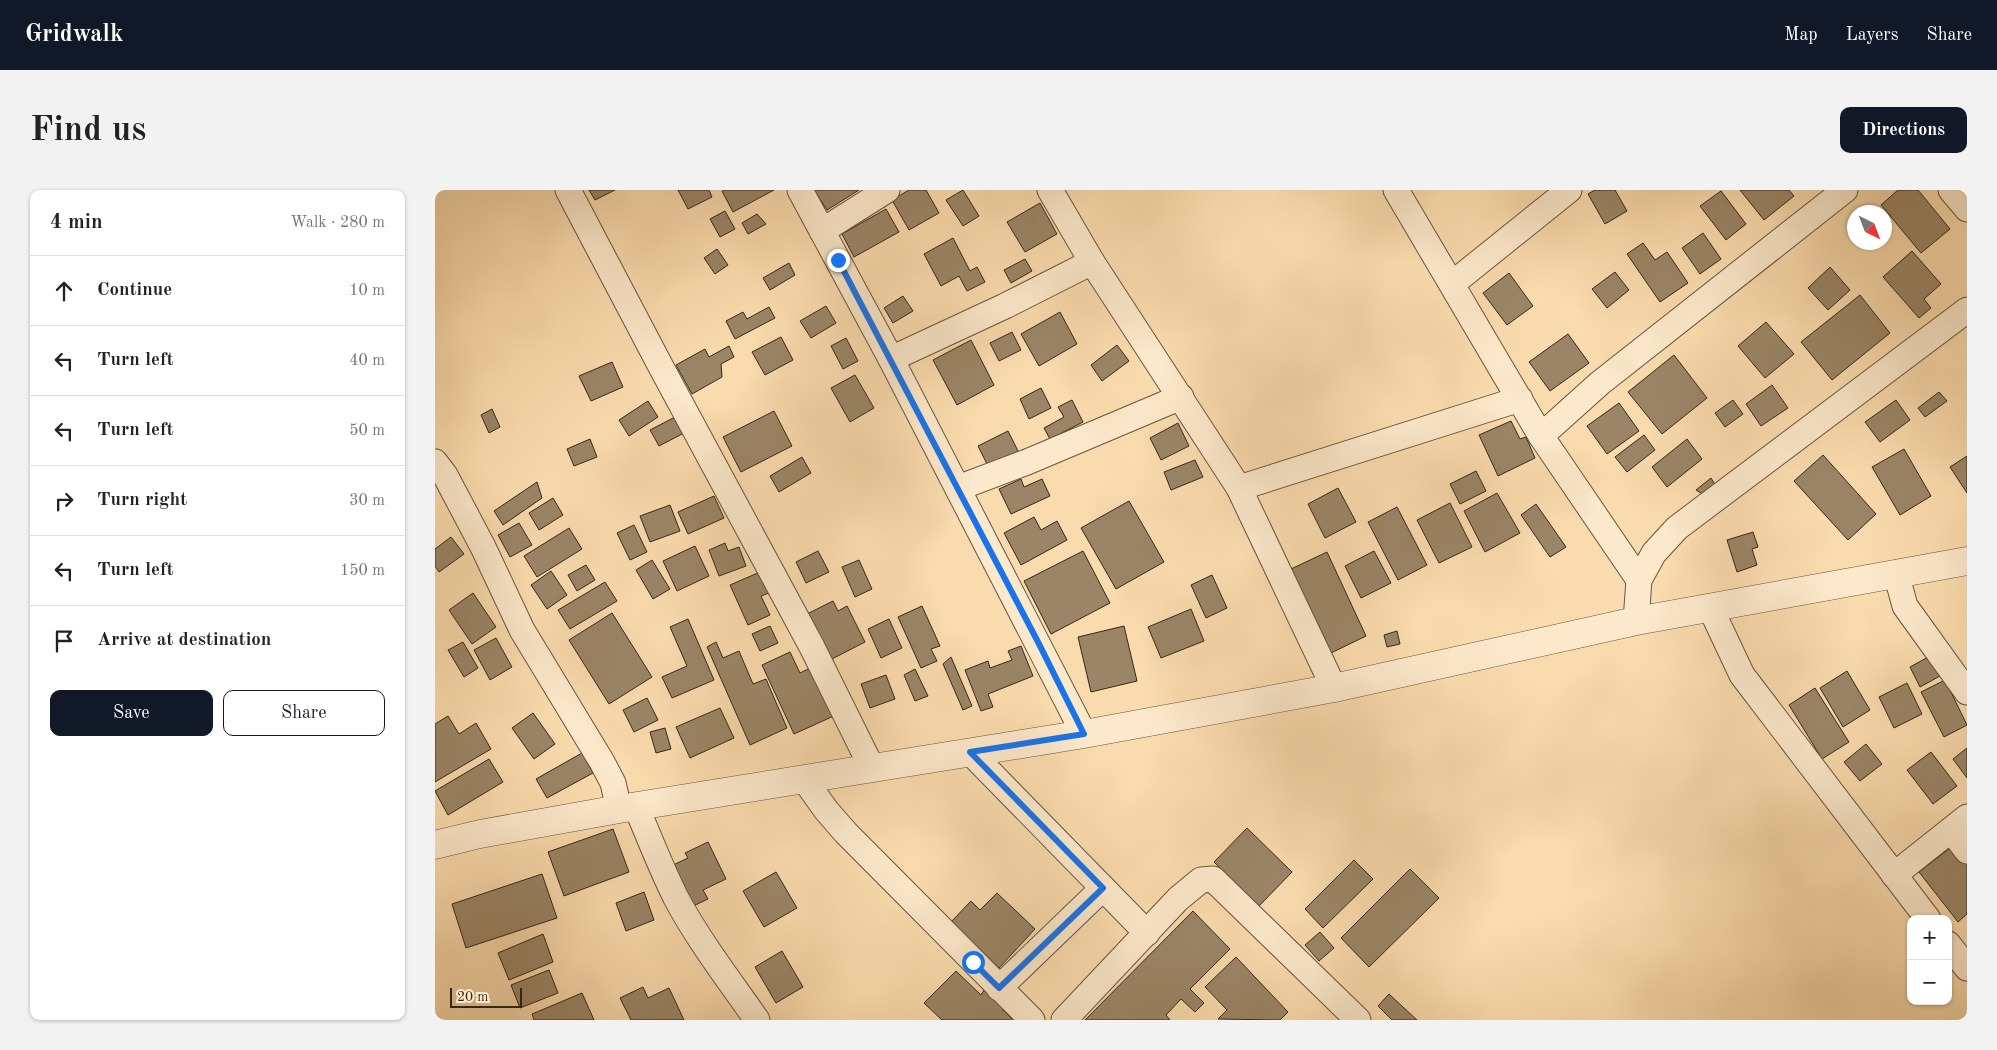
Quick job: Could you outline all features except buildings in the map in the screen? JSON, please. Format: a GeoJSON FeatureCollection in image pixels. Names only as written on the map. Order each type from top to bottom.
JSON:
{"type":"FeatureCollection","features":[{"type":"Feature","properties":{"kind":"street"},"geometry":{"type":"LineString","coordinates":[[568,190],[812,647],[872,768]]}},
{"type":"Feature","properties":{"kind":"street"},"geometry":{"type":"LineString","coordinates":[[800,190],[891,359],[1084,734]]}},
{"type":"Feature","properties":{"kind":"street"},"geometry":{"type":"LineString","coordinates":[[822,231],[887,190]]}},
{"type":"Feature","properties":{"kind":"street"},"geometry":{"type":"LineString","coordinates":[[1051,190],[1092,262],[1239,488],[1334,688]]}},
{"type":"Feature","properties":{"kind":"street"},"geometry":{"type":"LineString","coordinates":[[1397,190],[1541,436],[1639,580]]}},
{"type":"Feature","properties":{"kind":"street"},"geometry":{"type":"LineString","coordinates":[[1452,284],[1569,190]]}},
{"type":"Feature","properties":{"kind":"street"},"geometry":{"type":"LineString","coordinates":[[1541,436],[1600,383],[1845,190]]}},
{"type":"Feature","properties":{"kind":"street"},"geometry":{"type":"LineString","coordinates":[[1951,190],[1967,209]]}},
{"type":"Feature","properties":{"kind":"street"},"geometry":{"type":"LineString","coordinates":[[891,359],[1005,306],[1092,262]]}},
{"type":"Feature","properties":{"kind":"street"},"geometry":{"type":"LineString","coordinates":[[1636,621],[1639,580],[1654,553],[1677,528],[1967,310]]}},
{"type":"Feature","properties":{"kind":"street"},"geometry":{"type":"LineString","coordinates":[[958,488],[1027,462],[1181,397]]}},
{"type":"Feature","properties":{"kind":"street"},"geometry":{"type":"LineString","coordinates":[[1239,488],[1519,399]]}},
{"type":"Feature","properties":{"kind":"street"},"geometry":{"type":"LineString","coordinates":[[435,462],[445,474],[483,547],[522,630],[628,807],[677,899],[704,944],[757,1020]]}},
{"type":"Feature","properties":{"kind":"street"},"geometry":{"type":"LineString","coordinates":[[435,845],[480,834],[628,807],[1084,734],[1334,688],[1636,621],[1967,561]]}},
{"type":"Feature","properties":{"kind":"street"},"geometry":{"type":"LineString","coordinates":[[1896,574],[1905,606],[1967,692]]}},
{"type":"Feature","properties":{"kind":"street"},"geometry":{"type":"LineString","coordinates":[[1710,607],[1742,675],[1925,915]]}},
{"type":"Feature","properties":{"kind":"street"},"geometry":{"type":"LineString","coordinates":[[970,752],[1147,933]]}},
{"type":"Feature","properties":{"kind":"street"},"geometry":{"type":"LineString","coordinates":[[804,779],[826,810],[846,833],[877,861],[1032,1020]]}},
{"type":"Feature","properties":{"kind":"street"},"geometry":{"type":"LineString","coordinates":[[1894,875],[1959,824],[1967,850]]}},
{"type":"Feature","properties":{"kind":"street"},"geometry":{"type":"LineString","coordinates":[[1064,1020],[1179,899],[1201,880],[1213,878],[1358,1020]]}},
{"type":"Feature","properties":{"kind":"street"},"geometry":{"type":"LineString","coordinates":[[999,988],[1103,888]]}},
{"type":"Feature","properties":{"kind":"street"},"geometry":{"type":"LineString","coordinates":[[1952,949],[1967,968]]}},
{"type":"Feature","properties":{"kind":"route"},"geometry":{"type":"LineString","coordinates":[[838,260],[1038,642],[1084,734],[970,752],[1103,888],[999,988],[973,962]]}}]}
